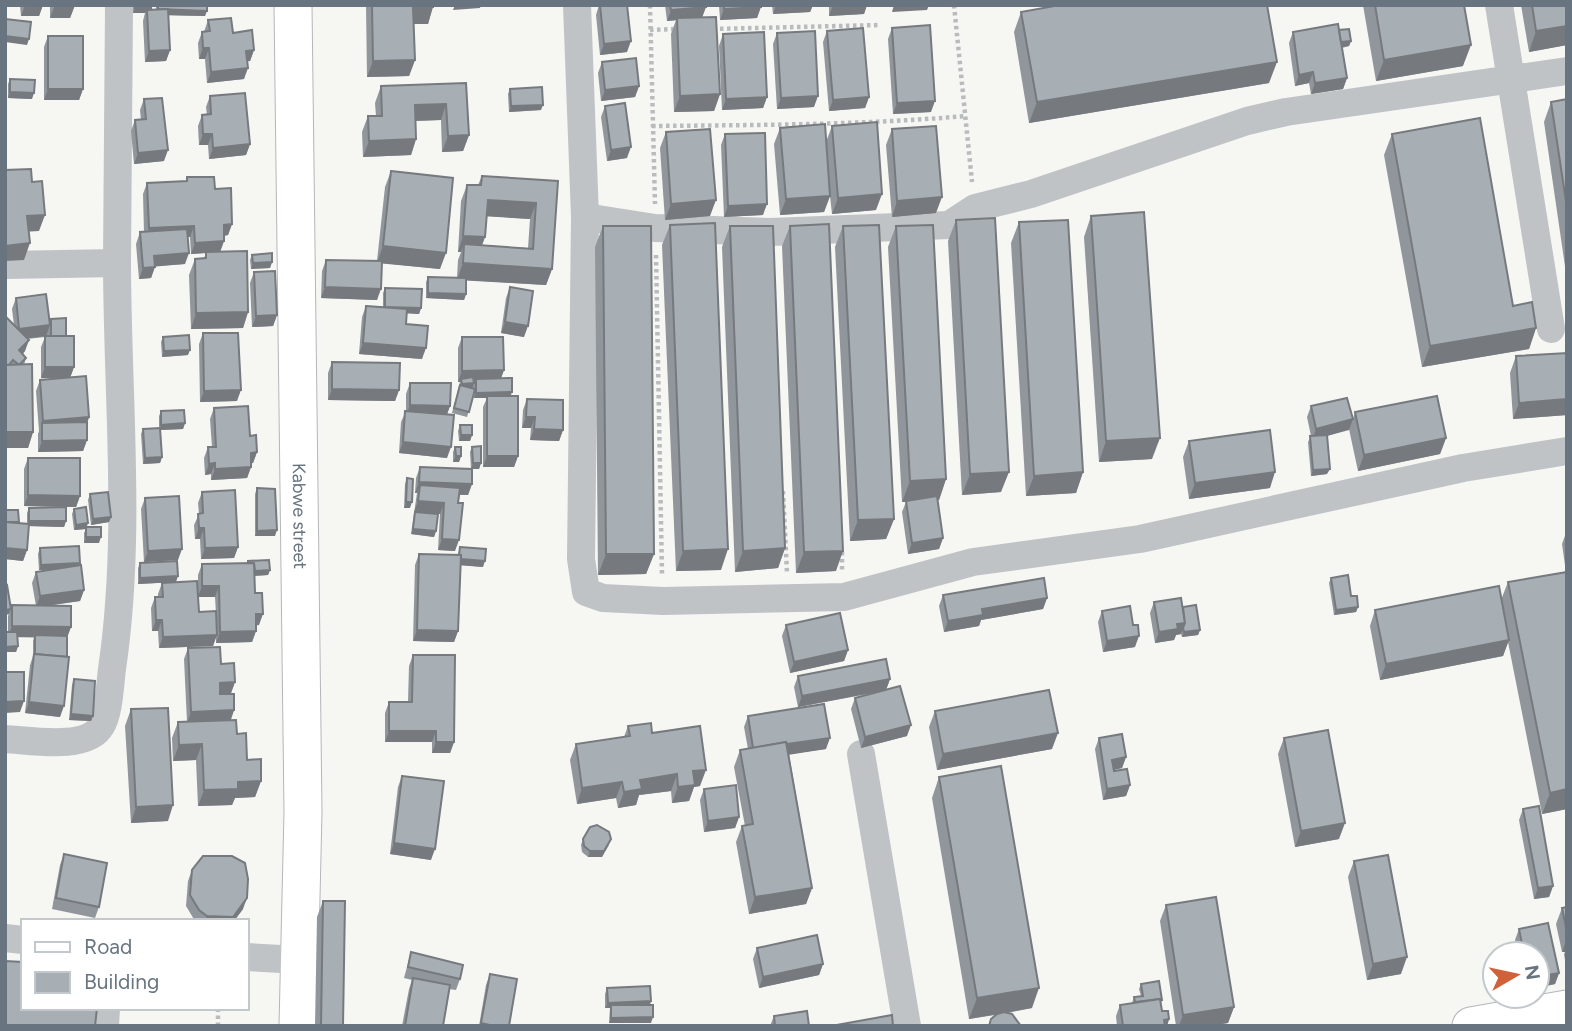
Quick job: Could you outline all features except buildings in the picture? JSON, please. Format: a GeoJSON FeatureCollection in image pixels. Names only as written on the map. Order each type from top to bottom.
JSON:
{"type":"FeatureCollection","features":[{"type":"Feature","properties":{"kind":"main road","name":"Kabwe street"},"geometry":{"type":"LineString","coordinates":[[293,5],[303,798],[298,1026]]}},
{"type":"Feature","properties":{"kind":"main road"},"geometry":{"type":"LineString","coordinates":[[1471,1026],[1567,1009]]}},
{"type":"Feature","properties":{"kind":"street"},"geometry":{"type":"LineString","coordinates":[[5,738],[62,743],[89,737],[101,727],[106,712],[115,651],[120,583],[123,476],[117,263],[119,5]]}},
{"type":"Feature","properties":{"kind":"street"},"geometry":{"type":"LineString","coordinates":[[577,5],[584,217],[581,559],[586,592],[603,598],[663,601],[844,597],[973,562],[1140,540],[1463,468],[1567,451]]}},
{"type":"Feature","properties":{"kind":"street"},"geometry":{"type":"LineString","coordinates":[[1499,5],[1551,329]]}},
{"type":"Feature","properties":{"kind":"street"},"geometry":{"type":"LineString","coordinates":[[584,217],[655,228],[770,232],[949,225],[975,208],[1031,194],[1247,121],[1567,71]]}},
{"type":"Feature","properties":{"kind":"street"},"geometry":{"type":"LineString","coordinates":[[5,265],[117,263]]}},
{"type":"Feature","properties":{"kind":"street"},"geometry":{"type":"LineString","coordinates":[[861,754],[907,1026]]}},
{"type":"Feature","properties":{"kind":"street"},"geometry":{"type":"LineString","coordinates":[[248,957],[299,960]]}},
{"type":"Feature","properties":{"kind":"path"},"geometry":{"type":"LineString","coordinates":[[650,5],[663,601]]}},
{"type":"Feature","properties":{"kind":"path"},"geometry":{"type":"LineString","coordinates":[[954,5],[975,208]]}},
{"type":"Feature","properties":{"kind":"path"},"geometry":{"type":"LineString","coordinates":[[704,29],[880,25]]}},
{"type":"Feature","properties":{"kind":"path"},"geometry":{"type":"LineString","coordinates":[[650,30],[677,29]]}},
{"type":"Feature","properties":{"kind":"path"},"geometry":{"type":"LineString","coordinates":[[652,125],[896,122],[966,116]]}},
{"type":"Feature","properties":{"kind":"path"},"geometry":{"type":"LineString","coordinates":[[783,489],[788,597]]}},
{"type":"Feature","properties":{"kind":"path"},"geometry":{"type":"LineString","coordinates":[[841,542],[844,597]]}}]}
